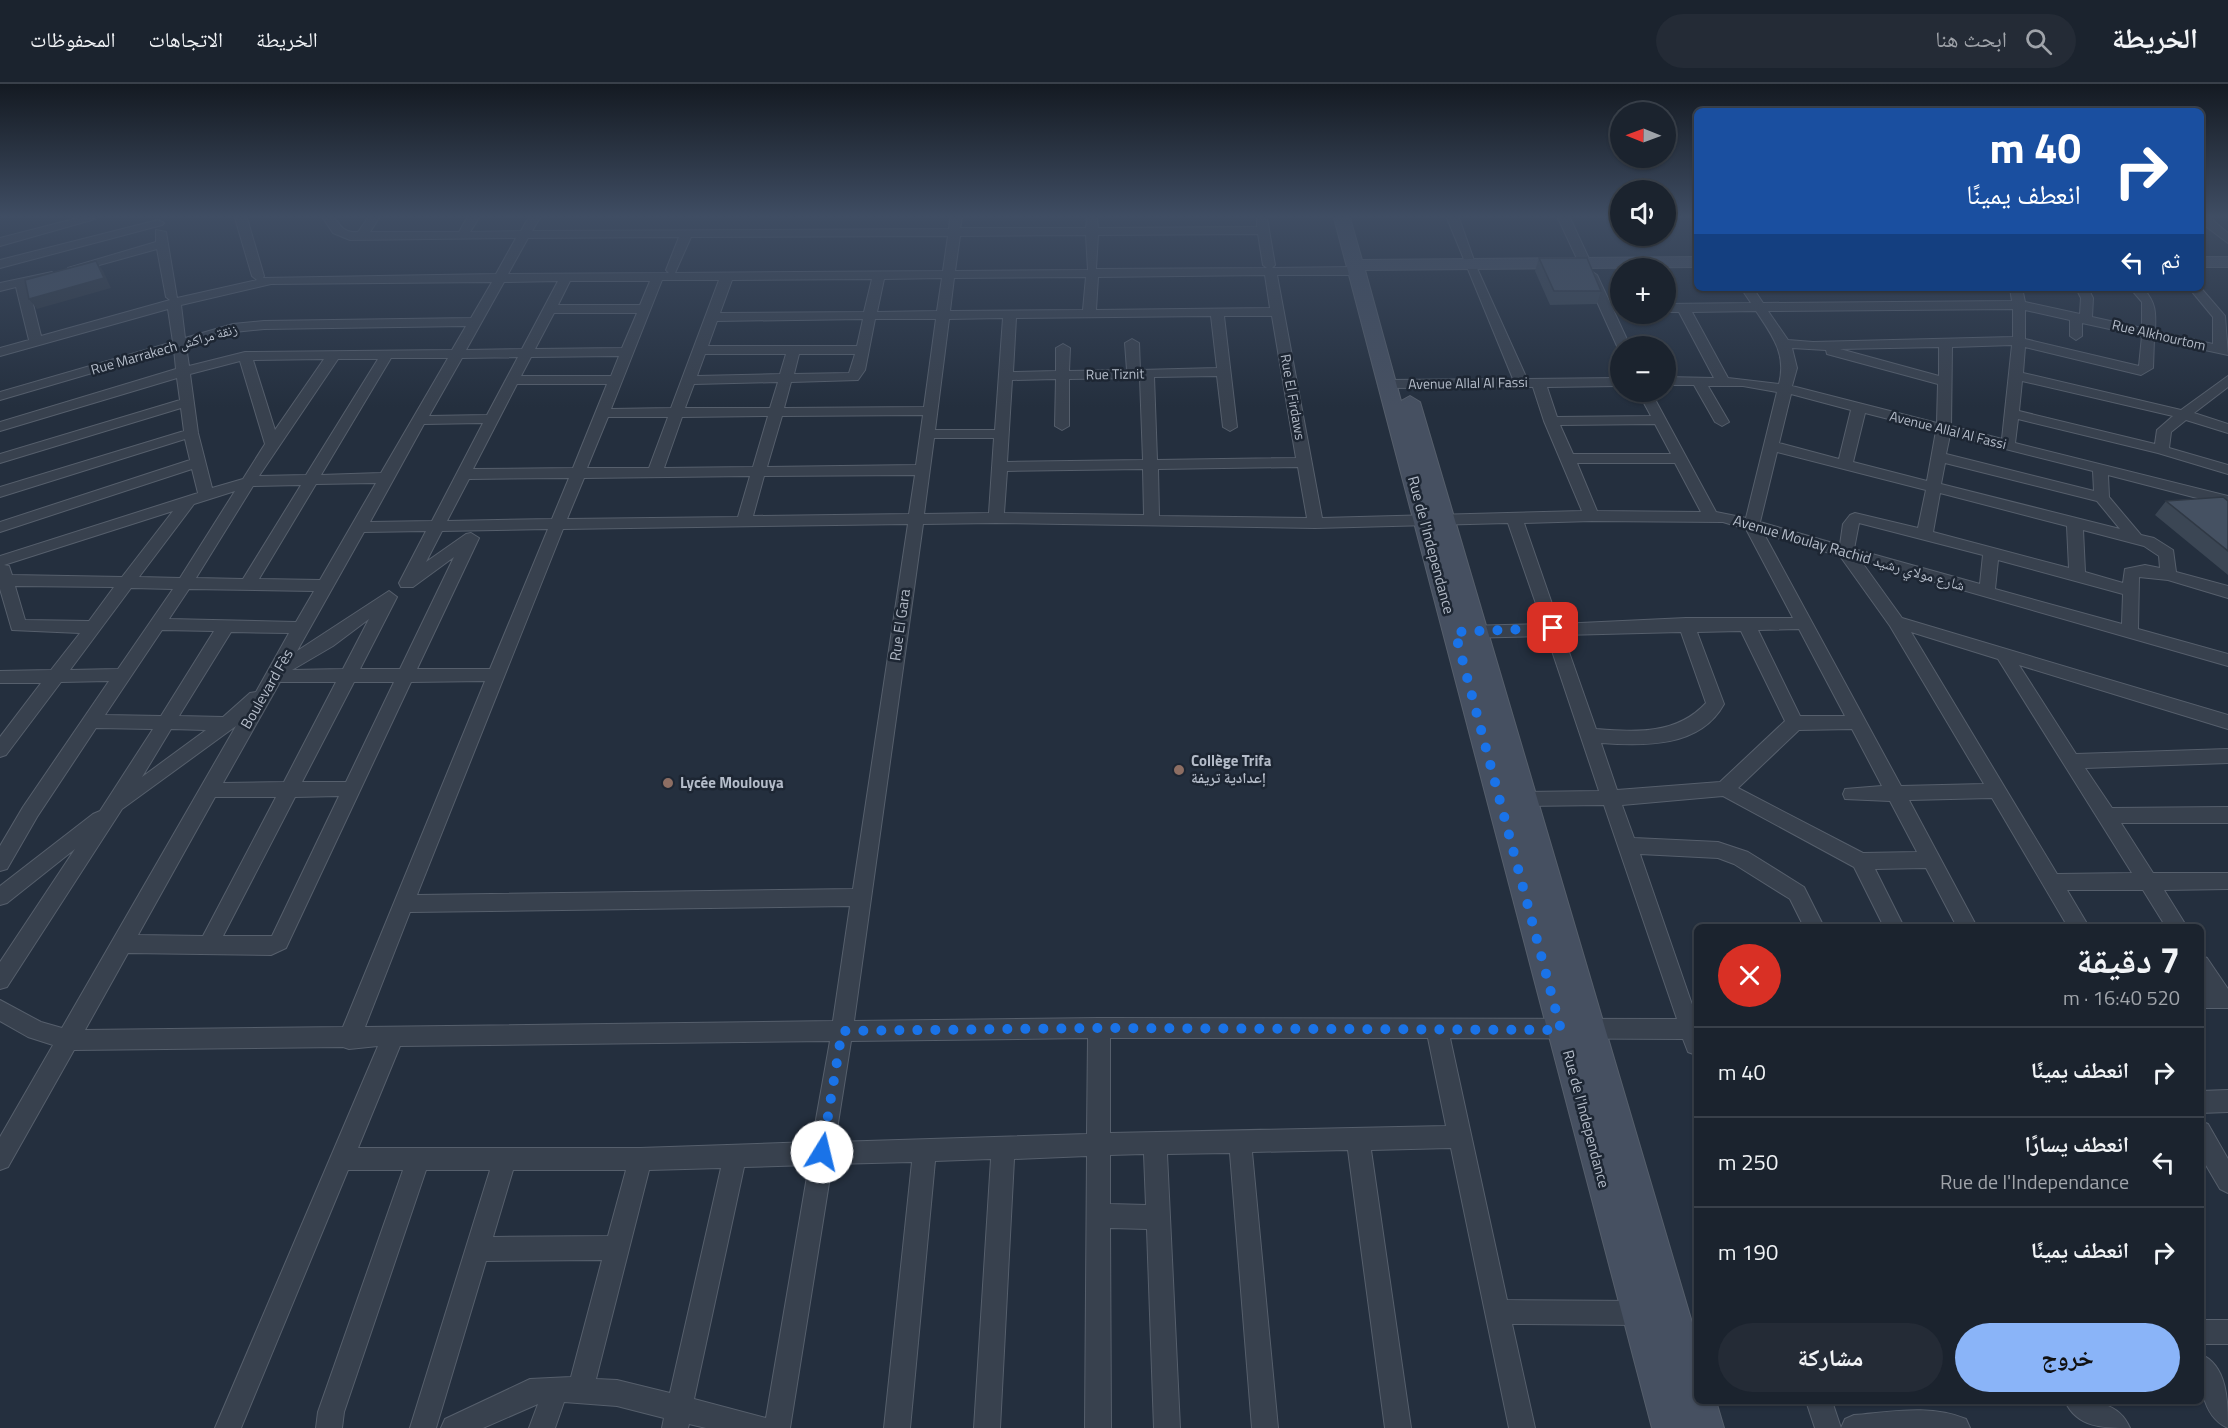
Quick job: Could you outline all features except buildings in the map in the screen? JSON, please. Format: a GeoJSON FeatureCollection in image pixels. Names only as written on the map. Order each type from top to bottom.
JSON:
{"type":"FeatureCollection","features":[{"type":"Feature","properties":{"kind":"main road","name":"Rue de l'Independance"},"geometry":{"type":"LineString","coordinates":[[1367,281],[1512,799],[1686,1322],[1694,1381]]}},
{"type":"Feature","properties":{"kind":"main road","name":"Rue de l'Independance"},"geometry":{"type":"LineString","coordinates":[[1512,799],[1561,1030],[1670,1428]]}},
{"type":"Feature","properties":{"kind":"main road"},"geometry":{"type":"LineString","coordinates":[[1699,1404],[1706,1428]]}},
{"type":"Feature","properties":{"kind":"street"},"geometry":{"type":"LineString","coordinates":[[0,287],[26,281]]}},
{"type":"Feature","properties":{"kind":"street"},"geometry":{"type":"LineString","coordinates":[[169,281],[196,463],[206,495]]}},
{"type":"Feature","properties":{"kind":"street"},"geometry":{"type":"LineString","coordinates":[[0,345],[35,338],[241,281]]}},
{"type":"Feature","properties":{"kind":"street"},"geometry":{"type":"LineString","coordinates":[[173,300],[268,281]]}},
{"type":"Feature","properties":{"kind":"street","name":"Boulevard Fès"},"geometry":{"type":"LineString","coordinates":[[0,1159],[499,281]]}},
{"type":"Feature","properties":{"kind":"street"},"geometry":{"type":"LineString","coordinates":[[407,583],[564,281]]}},
{"type":"Feature","properties":{"kind":"street"},"geometry":{"type":"LineString","coordinates":[[349,1039],[406,904],[628,352],[661,281]]}},
{"type":"Feature","properties":{"kind":"street"},"geometry":{"type":"LineString","coordinates":[[655,472],[725,281]]}},
{"type":"Feature","properties":{"kind":"street"},"geometry":{"type":"LineString","coordinates":[[688,380],[853,377],[863,350],[877,281]]}},
{"type":"Feature","properties":{"kind":"street","name":"Rue El Gara"},"geometry":{"type":"LineString","coordinates":[[777,1428],[842,1031],[948,281]]}},
{"type":"Feature","properties":{"kind":"street"},"geometry":{"type":"LineString","coordinates":[[1089,314],[1091,281]]}},
{"type":"Feature","properties":{"kind":"street","name":"Rue El Firdaws"},"geometry":{"type":"LineString","coordinates":[[1272,281],[1315,523]]}},
{"type":"Feature","properties":{"kind":"street"},"geometry":{"type":"LineString","coordinates":[[1478,281],[1522,383]]}},
{"type":"Feature","properties":{"kind":"street"},"geometry":{"type":"LineString","coordinates":[[1593,281],[1619,336]]}},
{"type":"Feature","properties":{"kind":"street"},"geometry":{"type":"LineString","coordinates":[[21,282],[35,338]]}},
{"type":"Feature","properties":{"kind":"street"},"geometry":{"type":"LineString","coordinates":[[1749,291],[1784,344],[1790,368],[1787,389],[1752,525],[1965,924]]}},
{"type":"Feature","properties":{"kind":"street"},"geometry":{"type":"LineString","coordinates":[[2008,445],[2018,341],[2020,305],[2017,291]]}},
{"type":"Feature","properties":{"kind":"street"},"geometry":{"type":"LineString","coordinates":[[2076,336],[2087,298],[2084,291]]}},
{"type":"Feature","properties":{"kind":"street"},"geometry":{"type":"LineString","coordinates":[[2014,375],[2123,384],[2136,371],[2146,368],[2150,308],[2148,300],[2139,291]]}},
{"type":"Feature","properties":{"kind":"street"},"geometry":{"type":"LineString","coordinates":[[2197,291],[2219,316],[2224,350]]}},
{"type":"Feature","properties":{"kind":"street","name":"Rue Alkhourtom"},"geometry":{"type":"LineString","coordinates":[[1676,307],[2020,305],[2224,350]]}},
{"type":"Feature","properties":{"kind":"street"},"geometry":{"type":"LineString","coordinates":[[1683,307],[1722,380]]}},
{"type":"Feature","properties":{"kind":"street"},"geometry":{"type":"LineString","coordinates":[[549,309],[646,309]]}},
{"type":"Feature","properties":{"kind":"street"},"geometry":{"type":"LineString","coordinates":[[711,317],[1278,312]]}},
{"type":"Feature","properties":{"kind":"street"},"geometry":{"type":"LineString","coordinates":[[1217,313],[1230,427]]}},
{"type":"Feature","properties":{"kind":"street"},"geometry":{"type":"LineString","coordinates":[[996,518],[1010,315]]}},
{"type":"Feature","properties":{"kind":"street","name":"Rue Marrakech زنقة مراكش"},"geometry":{"type":"LineString","coordinates":[[0,396],[218,332],[264,325],[476,322]]}},
{"type":"Feature","properties":{"kind":"street"},"geometry":{"type":"LineString","coordinates":[[0,352],[35,338]]}},
{"type":"Feature","properties":{"kind":"street"},"geometry":{"type":"LineString","coordinates":[[1784,344],[1813,346],[2018,341],[2123,384],[2185,415],[2228,429]]}},
{"type":"Feature","properties":{"kind":"street"},"geometry":{"type":"LineString","coordinates":[[1132,343],[1140,374],[1152,518]]}},
{"type":"Feature","properties":{"kind":"street"},"geometry":{"type":"LineString","coordinates":[[1925,534],[1944,428],[1946,343]]}},
{"type":"Feature","properties":{"kind":"street"},"geometry":{"type":"LineString","coordinates":[[1813,346],[1946,382]]}},
{"type":"Feature","properties":{"kind":"street"},"geometry":{"type":"LineString","coordinates":[[1062,426],[1063,348]]}},
{"type":"Feature","properties":{"kind":"street"},"geometry":{"type":"LineString","coordinates":[[698,350],[863,350]]}},
{"type":"Feature","properties":{"kind":"street"},"geometry":{"type":"LineString","coordinates":[[744,521],[794,350]]}},
{"type":"Feature","properties":{"kind":"street"},"geometry":{"type":"LineString","coordinates":[[0,426],[181,372],[245,356],[628,352]]}},
{"type":"Feature","properties":{"kind":"street"},"geometry":{"type":"LineString","coordinates":[[248,584],[387,354]]}},
{"type":"Feature","properties":{"kind":"street"},"geometry":{"type":"LineString","coordinates":[[0,863],[30,812],[185,584],[272,444],[334,355]]}},
{"type":"Feature","properties":{"kind":"street"},"geometry":{"type":"LineString","coordinates":[[245,356],[272,444]]}},
{"type":"Feature","properties":{"kind":"street","name":"Rue Tiznit"},"geometry":{"type":"LineString","coordinates":[[1005,376],[1225,372]]}},
{"type":"Feature","properties":{"kind":"street"},"geometry":{"type":"LineString","coordinates":[[512,380],[618,380]]}},
{"type":"Feature","properties":{"kind":"street"},"geometry":{"type":"LineString","coordinates":[[1698,380],[1722,422]]}},
{"type":"Feature","properties":{"kind":"street","name":"Avenue Allal Al Fassi"},"geometry":{"type":"LineString","coordinates":[[1676,381],[1722,380],[1787,389],[2228,501]]}},
{"type":"Feature","properties":{"kind":"street"},"geometry":{"type":"LineString","coordinates":[[2162,450],[2164,430],[2228,380]]}},
{"type":"Feature","properties":{"kind":"street"},"geometry":{"type":"LineString","coordinates":[[1539,382],[1551,421],[1592,516]]}},
{"type":"Feature","properties":{"kind":"street","name":"Avenue Allal Al Fassi"},"geometry":{"type":"LineString","coordinates":[[1396,384],[1610,382]]}},
{"type":"Feature","properties":{"kind":"street"},"geometry":{"type":"LineString","coordinates":[[0,459],[186,402]]}},
{"type":"Feature","properties":{"kind":"street"},"geometry":{"type":"LineString","coordinates":[[1650,402],[1711,516]]}},
{"type":"Feature","properties":{"kind":"street"},"geometry":{"type":"LineString","coordinates":[[1845,465],[1859,407]]}},
{"type":"Feature","properties":{"kind":"street"},"geometry":{"type":"LineString","coordinates":[[604,413],[931,411]]}},
{"type":"Feature","properties":{"kind":"street"},"geometry":{"type":"LineString","coordinates":[[2012,413],[2162,450],[2227,469],[2206,495]]}},
{"type":"Feature","properties":{"kind":"street"},"geometry":{"type":"LineString","coordinates":[[420,420],[493,419]]}},
{"type":"Feature","properties":{"kind":"street"},"geometry":{"type":"LineString","coordinates":[[1551,421],[1660,420]]}},
{"type":"Feature","properties":{"kind":"street"},"geometry":{"type":"LineString","coordinates":[[0,492],[191,433]]}},
{"type":"Feature","properties":{"kind":"street"},"geometry":{"type":"LineString","coordinates":[[928,434],[1001,434]]}},
{"type":"Feature","properties":{"kind":"street"},"geometry":{"type":"LineString","coordinates":[[1772,446],[2136,538],[2157,546],[2167,554],[2168,574]]}},
{"type":"Feature","properties":{"kind":"street"},"geometry":{"type":"LineString","coordinates":[[1939,457],[2102,498],[2136,538]]}},
{"type":"Feature","properties":{"kind":"street"},"geometry":{"type":"LineString","coordinates":[[1568,459],[1680,458]]}},
{"type":"Feature","properties":{"kind":"street"},"geometry":{"type":"LineString","coordinates":[[999,467],[1304,462]]}},
{"type":"Feature","properties":{"kind":"street"},"geometry":{"type":"LineString","coordinates":[[0,527],[196,463]]}},
{"type":"Feature","properties":{"kind":"street"},"geometry":{"type":"LineString","coordinates":[[2100,468],[2102,498]]}},
{"type":"Feature","properties":{"kind":"street"},"geometry":{"type":"LineString","coordinates":[[464,474],[923,470]]}},
{"type":"Feature","properties":{"kind":"street"},"geometry":{"type":"LineString","coordinates":[[94,627],[18,626],[7,580],[0,562],[251,481],[387,478]]}},
{"type":"Feature","properties":{"kind":"street"},"geometry":{"type":"LineString","coordinates":[[2022,478],[2022,510]]}},
{"type":"Feature","properties":{"kind":"street"},"geometry":{"type":"LineString","coordinates":[[0,750],[189,500]]}},
{"type":"Feature","properties":{"kind":"street","name":"Avenue Moulay Rachid شارع مولاي رشيد"},"geometry":{"type":"LineString","coordinates":[[359,527],[996,518],[1152,518],[1315,523],[1515,520],[1592,516],[1711,516],[1752,525],[2228,660]]}},
{"type":"Feature","properties":{"kind":"street"},"geometry":{"type":"LineString","coordinates":[[2077,924],[1896,622],[1846,552],[1851,524],[1855,518],[1925,534],[2130,590]]}},
{"type":"Feature","properties":{"kind":"street"},"geometry":{"type":"LineString","coordinates":[[1515,520],[1694,1031]]}},
{"type":"Feature","properties":{"kind":"street"},"geometry":{"type":"LineString","coordinates":[[2075,524],[2077,576]]}},
{"type":"Feature","properties":{"kind":"street"},"geometry":{"type":"LineString","coordinates":[[0,897],[112,809],[227,724],[274,678],[487,525]]}},
{"type":"Feature","properties":{"kind":"street"},"geometry":{"type":"LineString","coordinates":[[122,944],[271,946],[279,942],[354,789],[471,538]]}},
{"type":"Feature","properties":{"kind":"street"},"geometry":{"type":"LineString","coordinates":[[1987,592],[1991,552]]}},
{"type":"Feature","properties":{"kind":"street"},"geometry":{"type":"LineString","coordinates":[[2130,633],[2131,573],[2134,571],[2168,574],[2228,592]]}},
{"type":"Feature","properties":{"kind":"street"},"geometry":{"type":"LineString","coordinates":[[7,580],[326,586]]}},
{"type":"Feature","properties":{"kind":"street"},"geometry":{"type":"LineString","coordinates":[[208,946],[389,597]]}},
{"type":"Feature","properties":{"kind":"street"},"geometry":{"type":"LineString","coordinates":[[1896,622],[2002,652],[2228,722]]}},
{"type":"Feature","properties":{"kind":"street"},"geometry":{"type":"LineString","coordinates":[[1746,623],[1795,723]]}},
{"type":"Feature","properties":{"kind":"street"},"geometry":{"type":"LineString","coordinates":[[1466,632],[1686,624],[1806,623]]}},
{"type":"Feature","properties":{"kind":"street"},"geometry":{"type":"LineString","coordinates":[[158,624],[302,628]]}},
{"type":"Feature","properties":{"kind":"street"},"geometry":{"type":"LineString","coordinates":[[1591,736],[1651,738],[1671,736],[1683,732],[1705,718],[1715,704],[1686,624]]}},
{"type":"Feature","properties":{"kind":"street"},"geometry":{"type":"LineString","coordinates":[[0,980],[112,809],[226,626]]}},
{"type":"Feature","properties":{"kind":"street"},"geometry":{"type":"LineString","coordinates":[[2002,652],[2175,924]]}},
{"type":"Feature","properties":{"kind":"street"},"geometry":{"type":"LineString","coordinates":[[0,677],[123,675]]}},
{"type":"Feature","properties":{"kind":"street"},"geometry":{"type":"LineString","coordinates":[[274,678],[497,675]]}},
{"type":"Feature","properties":{"kind":"street"},"geometry":{"type":"LineString","coordinates":[[91,722],[227,724]]}},
{"type":"Feature","properties":{"kind":"street"},"geometry":{"type":"LineString","coordinates":[[1725,789],[1795,723],[1857,722]]}},
{"type":"Feature","properties":{"kind":"street"},"geometry":{"type":"LineString","coordinates":[[2071,761],[2228,756]]}},
{"type":"Feature","properties":{"kind":"street"},"geometry":{"type":"LineString","coordinates":[[210,790],[354,789]]}},
{"type":"Feature","properties":{"kind":"street"},"geometry":{"type":"LineString","coordinates":[[1512,799],[1612,798],[1725,789],[1861,861],[1931,860]]}},
{"type":"Feature","properties":{"kind":"street"},"geometry":{"type":"LineString","coordinates":[[1852,794],[1996,791]]}},
{"type":"Feature","properties":{"kind":"street"},"geometry":{"type":"LineString","coordinates":[[2106,816],[2228,815]]}},
{"type":"Feature","properties":{"kind":"street"},"geometry":{"type":"LineString","coordinates":[[1628,846],[1718,850],[1741,858],[1797,892],[1813,924]]}},
{"type":"Feature","properties":{"kind":"street"},"geometry":{"type":"LineString","coordinates":[[1861,861],[1892,924]]}},
{"type":"Feature","properties":{"kind":"street"},"geometry":{"type":"LineString","coordinates":[[2052,882],[2228,881]]}},
{"type":"Feature","properties":{"kind":"street"},"geometry":{"type":"LineString","coordinates":[[406,904],[861,897]]}},
{"type":"Feature","properties":{"kind":"street"},"geometry":{"type":"LineString","coordinates":[[2204,969],[2226,999]]}},
{"type":"Feature","properties":{"kind":"street"},"geometry":{"type":"LineString","coordinates":[[2204,999],[2226,999]]}},
{"type":"Feature","properties":{"kind":"street"},"geometry":{"type":"LineString","coordinates":[[0,1010],[36,1030],[68,1040],[392,1039],[1099,1028],[1590,1030],[1694,1034]]}},
{"type":"Feature","properties":{"kind":"street"},"geometry":{"type":"LineString","coordinates":[[1098,1428],[1099,1028]]}},
{"type":"Feature","properties":{"kind":"street"},"geometry":{"type":"LineString","coordinates":[[1437,1029],[1522,1428]]}},
{"type":"Feature","properties":{"kind":"street"},"geometry":{"type":"LineString","coordinates":[[228,1428],[392,1039]]}},
{"type":"Feature","properties":{"kind":"street"},"geometry":{"type":"LineString","coordinates":[[2204,1101],[2228,1101]]}},
{"type":"Feature","properties":{"kind":"street"},"geometry":{"type":"LineString","coordinates":[[342,1160],[640,1159],[822,1152],[1003,1149],[1099,1144],[1461,1137]]}},
{"type":"Feature","properties":{"kind":"street"},"geometry":{"type":"LineString","coordinates":[[1358,1139],[1398,1428]]}},
{"type":"Feature","properties":{"kind":"street"},"geometry":{"type":"LineString","coordinates":[[2204,1139],[2228,1180]]}},
{"type":"Feature","properties":{"kind":"street"},"geometry":{"type":"LineString","coordinates":[[1240,1141],[1265,1428]]}},
{"type":"Feature","properties":{"kind":"street"},"geometry":{"type":"LineString","coordinates":[[1155,1143],[1167,1428]]}},
{"type":"Feature","properties":{"kind":"street"},"geometry":{"type":"LineString","coordinates":[[987,1428],[1003,1149]]}},
{"type":"Feature","properties":{"kind":"street"},"geometry":{"type":"LineString","coordinates":[[897,1428],[925,1150]]}},
{"type":"Feature","properties":{"kind":"street"},"geometry":{"type":"LineString","coordinates":[[677,1417],[735,1156]]}},
{"type":"Feature","properties":{"kind":"street"},"geometry":{"type":"LineString","coordinates":[[542,1428],[568,1390],[616,1248],[640,1159]]}},
{"type":"Feature","properties":{"kind":"street"},"geometry":{"type":"LineString","coordinates":[[329,1428],[331,1412],[418,1160]]}},
{"type":"Feature","properties":{"kind":"street"},"geometry":{"type":"LineString","coordinates":[[423,1428],[504,1161]]}},
{"type":"Feature","properties":{"kind":"street"},"geometry":{"type":"LineString","coordinates":[[1099,1216],[1158,1217]]}},
{"type":"Feature","properties":{"kind":"street"},"geometry":{"type":"LineString","coordinates":[[477,1249],[616,1248]]}},
{"type":"Feature","properties":{"kind":"street"},"geometry":{"type":"LineString","coordinates":[[1499,1312],[1639,1313]]}},
{"type":"Feature","properties":{"kind":"street"},"geometry":{"type":"LineString","coordinates":[[2204,1332],[2228,1332]]}},
{"type":"Feature","properties":{"kind":"street"},"geometry":{"type":"LineString","coordinates":[[2204,1372],[2228,1415]]}},
{"type":"Feature","properties":{"kind":"street"},"geometry":{"type":"LineString","coordinates":[[454,1428],[530,1392],[568,1390],[617,1393],[677,1417],[759,1428]]}},
{"type":"Feature","properties":{"kind":"street"},"geometry":{"type":"LineString","coordinates":[[1820,1404],[1828,1428]]}},
{"type":"Feature","properties":{"kind":"street"},"geometry":{"type":"LineString","coordinates":[[2082,1404],[2117,1428]]}},
{"type":"Feature","properties":{"kind":"street"},"geometry":{"type":"LineString","coordinates":[[1854,1428],[1922,1423],[1957,1428]]}},
{"type":"Feature","properties":{"kind":"place","name":"Collège Trifa إعدادية تريفة"},"geometry":{"type":"Point","coordinates":[1179,770]}},
{"type":"Feature","properties":{"kind":"place","name":"Lycée Moulouya"},"geometry":{"type":"Point","coordinates":[668,783]}},
{"type":"Feature","properties":{"kind":"route"},"geometry":{"type":"LineString","coordinates":[[822,1152],[842,1031],[1099,1028],[1561,1030],[1455,632],[1553,628]]}}]}
